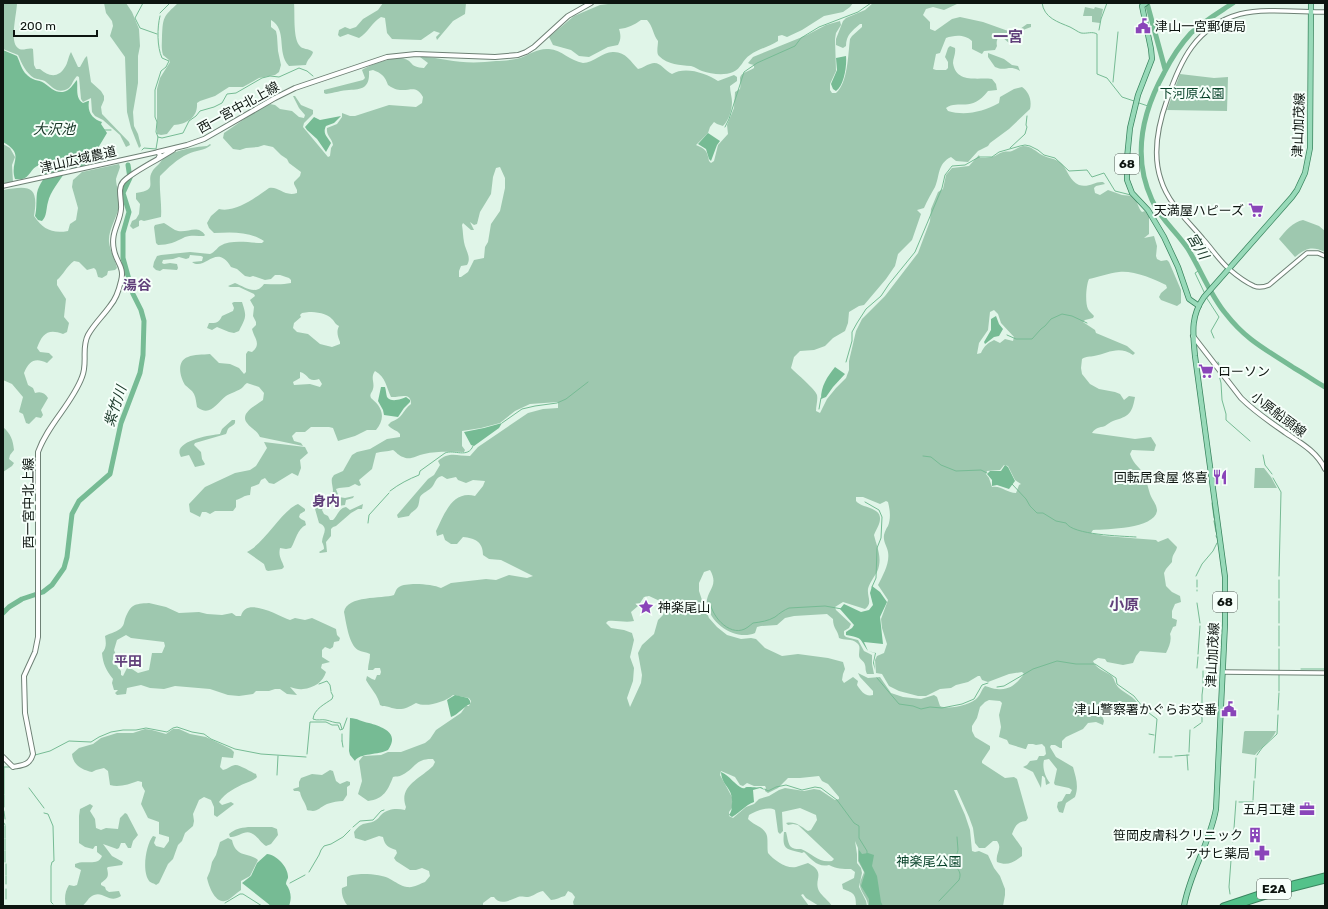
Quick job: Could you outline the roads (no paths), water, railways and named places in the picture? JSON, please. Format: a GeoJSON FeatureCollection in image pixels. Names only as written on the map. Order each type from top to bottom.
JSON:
{"type":"FeatureCollection","features":[{"type":"Feature","properties":{"kind":"highway","name":"E2A"},"geometry":{"type":"LineString","coordinates":[[1223,906],[1277,888],[1325,876]]}},
{"type":"Feature","properties":{"kind":"highway","name":"E2A"},"geometry":{"type":"LineString","coordinates":[[1235,906],[1278,892],[1325,880]]}},
{"type":"Feature","properties":{"kind":"main road","name":"西一宮中北上線"},"geometry":{"type":"LineString","coordinates":[[158,152],[177,148],[204,139],[295,88],[387,57],[416,54],[508,57],[522,54],[538,44],[568,16],[591,3]]}},
{"type":"Feature","properties":{"kind":"main road","name":"津山加茂線"},"geometry":{"type":"LineString","coordinates":[[1184,906],[1189,887],[1212,827],[1216,809],[1225,610],[1224,570],[1195,356],[1193,324],[1199,306],[1204,298],[1292,197],[1305,174],[1310,148],[1311,3]]}},
{"type":"Feature","properties":{"kind":"main road","name":"68"},"geometry":{"type":"LineString","coordinates":[[1145,4],[1142,6],[1152,48],[1152,59],[1138,95],[1130,128],[1127,180],[1134,195],[1148,210],[1164,237],[1178,267],[1189,299],[1199,306]]}},
{"type":"Feature","properties":{"kind":"main road","name":"西一宮中北上線"},"geometry":{"type":"LineString","coordinates":[[3,757],[13,767],[27,764],[33,757],[25,713],[24,676],[37,644],[38,452],[48,430],[80,381],[84,370],[84,345],[86,340],[93,327],[112,304],[121,282],[122,270],[114,251],[113,240],[114,231],[122,207],[120,187],[129,177],[177,148]]}},
{"type":"Feature","properties":{"kind":"main road"},"geometry":{"type":"LineString","coordinates":[[158,152],[160,155],[158,159]]}},
{"type":"Feature","properties":{"kind":"main road","name":"小原船頭線"},"geometry":{"type":"LineString","coordinates":[[1193,336],[1250,408],[1312,451],[1325,469]]}},
{"type":"Feature","properties":{"kind":"main road"},"geometry":{"type":"LineString","coordinates":[[1195,356],[1199,352],[1205,352]]}},
{"type":"Feature","properties":{"kind":"street"},"geometry":{"type":"LineString","coordinates":[[1325,12],[1248,13],[1227,19],[1213,27],[1195,42],[1182,61],[1173,80],[1162,113],[1157,142],[1157,157],[1161,181],[1171,201],[1229,269],[1252,285],[1257,287],[1265,287],[1272,283],[1307,253],[1318,253],[1325,256]]}},
{"type":"Feature","properties":{"kind":"street","name":"津山広域農道"},"geometry":{"type":"LineString","coordinates":[[3,186],[158,152]]}},
{"type":"Feature","properties":{"kind":"street"},"geometry":{"type":"LineString","coordinates":[[1223,672],[1325,673]]}},
{"type":"Feature","properties":{"kind":"water","name":"大沢池"},"geometry":{"type":"Polygon","coordinates":[[[3,50],[17,56],[22,69],[28,76],[42,82],[55,91],[63,92],[69,89],[77,80],[77,93],[80,101],[83,103],[89,101],[91,115],[102,122],[101,124],[107,133],[89,163],[79,168],[66,171],[51,194],[46,215],[42,221],[38,220],[35,216],[37,193],[45,175],[46,168],[44,165],[39,165],[35,167],[25,178],[15,179],[14,151],[3,142],[3,50]]]}},
{"type":"Feature","properties":{"kind":"water"},"geometry":{"type":"Polygon","coordinates":[[[846,56],[844,75],[841,85],[836,91],[833,89],[831,84],[837,70],[836,58],[846,56]]]}},
{"type":"Feature","properties":{"kind":"water"},"geometry":{"type":"Polygon","coordinates":[[[341,116],[334,123],[326,126],[325,133],[331,143],[326,152],[317,139],[305,127],[314,117],[320,120],[341,116]]]}},
{"type":"Feature","properties":{"kind":"water"},"geometry":{"type":"Polygon","coordinates":[[[708,133],[720,141],[711,161],[706,149],[698,144],[708,133]]]}},
{"type":"Feature","properties":{"kind":"water"},"geometry":{"type":"Polygon","coordinates":[[[996,316],[1003,329],[999,336],[994,337],[985,344],[984,342],[991,330],[991,319],[996,316]]]}},
{"type":"Feature","properties":{"kind":"water"},"geometry":{"type":"Polygon","coordinates":[[[835,367],[845,374],[826,397],[821,399],[825,382],[835,367]]]}},
{"type":"Feature","properties":{"kind":"water"},"geometry":{"type":"Polygon","coordinates":[[[381,387],[385,387],[387,397],[391,400],[406,397],[410,400],[398,417],[384,415],[378,401],[381,387]]]}},
{"type":"Feature","properties":{"kind":"water"},"geometry":{"type":"Polygon","coordinates":[[[502,423],[499,428],[474,446],[471,445],[464,432],[484,428],[502,423]]]}},
{"type":"Feature","properties":{"kind":"water"},"geometry":{"type":"Polygon","coordinates":[[[1005,465],[1008,467],[1015,481],[1009,489],[997,485],[992,486],[992,480],[987,474],[990,471],[1001,471],[1005,465]]]}},
{"type":"Feature","properties":{"kind":"water"},"geometry":{"type":"Polygon","coordinates":[[[872,586],[880,592],[887,602],[880,617],[883,644],[864,642],[868,651],[860,639],[846,635],[846,632],[854,625],[840,609],[844,604],[861,612],[869,610],[873,605],[870,593],[872,586]]]}},
{"type":"Feature","properties":{"kind":"water"},"geometry":{"type":"Polygon","coordinates":[[[868,651],[876,653],[874,662],[875,670],[873,663],[875,653],[868,651]]]}},
{"type":"Feature","properties":{"kind":"water"},"geometry":{"type":"Polygon","coordinates":[[[455,695],[468,698],[470,704],[451,717],[447,700],[455,695]]]}},
{"type":"Feature","properties":{"kind":"water"},"geometry":{"type":"Polygon","coordinates":[[[350,718],[374,725],[388,732],[392,739],[388,750],[380,753],[365,755],[357,758],[355,761],[350,755],[349,751],[350,718]]]}},
{"type":"Feature","properties":{"kind":"water"},"geometry":{"type":"Polygon","coordinates":[[[721,772],[727,775],[742,788],[761,787],[767,791],[760,788],[753,790],[754,802],[732,817],[729,815],[732,809],[732,798],[723,781],[721,772]]]}},
{"type":"Feature","properties":{"kind":"water"},"geometry":{"type":"Polygon","coordinates":[[[859,850],[862,854],[868,853],[874,855],[872,866],[877,876],[883,906],[869,906],[869,899],[861,886],[865,873],[859,861],[859,850]]]}},
{"type":"Feature","properties":{"kind":"water"},"geometry":{"type":"Polygon","coordinates":[[[267,854],[278,859],[287,870],[288,878],[286,884],[290,895],[289,906],[271,906],[242,883],[251,876],[257,863],[267,854]]]}},
{"type":"Feature","properties":{"kind":"waterway"},"geometry":{"type":"LineString","coordinates":[[143,3],[135,18],[140,28],[157,34]]}},
{"type":"Feature","properties":{"kind":"waterway"},"geometry":{"type":"LineString","coordinates":[[160,13],[170,3]]}},
{"type":"Feature","properties":{"kind":"waterway"},"geometry":{"type":"LineString","coordinates":[[725,127],[744,72],[757,63],[795,46],[801,38],[819,27],[858,12],[871,3]]}},
{"type":"Feature","properties":{"kind":"waterway"},"geometry":{"type":"LineString","coordinates":[[1042,3],[1043,8],[1052,19],[1081,33],[1097,34],[1097,74],[1107,78],[1122,97],[1134,101]]}},
{"type":"Feature","properties":{"kind":"waterway"},"geometry":{"type":"LineString","coordinates":[[1099,30],[1101,19],[1107,3]]}},
{"type":"Feature","properties":{"kind":"waterway","name":"宮川"},"geometry":{"type":"LineString","coordinates":[[1147,3],[1165,69]]}},
{"type":"Feature","properties":{"kind":"waterway","name":"宮川"},"geometry":{"type":"LineString","coordinates":[[1233,3],[1191,33],[1173,57],[1156,88],[1145,119],[1141,151],[1142,168],[1146,184],[1155,207],[1188,249],[1220,307],[1250,338],[1325,387]]}},
{"type":"Feature","properties":{"kind":"waterway"},"geometry":{"type":"LineString","coordinates":[[142,150],[144,148],[156,149],[158,137],[156,132],[157,122],[155,117],[155,90],[161,71],[166,67],[169,61],[162,58],[159,48],[158,26],[160,16]]}},
{"type":"Feature","properties":{"kind":"waterway"},"geometry":{"type":"LineString","coordinates":[[1113,82],[1118,32]]}},
{"type":"Feature","properties":{"kind":"waterway"},"geometry":{"type":"LineString","coordinates":[[158,137],[162,138],[183,133],[189,121],[200,111],[222,103],[227,94],[236,93],[262,78],[270,76],[279,77],[299,68],[307,71],[313,76]]}},
{"type":"Feature","properties":{"kind":"waterway"},"geometry":{"type":"LineString","coordinates":[[1139,103],[1148,106]]}},
{"type":"Feature","properties":{"kind":"waterway"},"geometry":{"type":"LineString","coordinates":[[1010,148],[1025,134],[1027,127],[1027,116]]}},
{"type":"Feature","properties":{"kind":"waterway"},"geometry":{"type":"LineString","coordinates":[[104,130],[111,130]]}},
{"type":"Feature","properties":{"kind":"waterway"},"geometry":{"type":"LineString","coordinates":[[846,362],[852,341],[852,332],[866,309],[881,296],[915,252],[942,188],[945,175],[952,166],[965,165],[979,157],[992,157],[999,152],[1025,145],[1038,150],[1044,155],[1055,158],[1069,171],[1087,170],[1092,177],[1104,173],[1115,191],[1131,195]]}},
{"type":"Feature","properties":{"kind":"waterway","name":"紫竹川"},"geometry":{"type":"LineString","coordinates":[[3,613],[9,607],[22,599],[43,592],[52,585],[64,568],[67,557],[72,514],[79,501],[110,474],[121,423],[140,373],[143,355],[144,321],[141,310],[133,294],[123,258],[123,233],[129,212],[123,193],[130,178],[128,165]]}},
{"type":"Feature","properties":{"kind":"waterway"},"geometry":{"type":"LineString","coordinates":[[1200,270],[1195,273],[1205,294]]}},
{"type":"Feature","properties":{"kind":"waterway"},"geometry":{"type":"LineString","coordinates":[[1206,297],[1219,317],[1211,331],[1214,338]]}},
{"type":"Feature","properties":{"kind":"waterway"},"geometry":{"type":"LineString","coordinates":[[1007,335],[1016,339],[1032,339],[1051,319],[1062,314],[1072,316],[1087,323]]}},
{"type":"Feature","properties":{"kind":"waterway"},"geometry":{"type":"LineString","coordinates":[[1219,375],[1226,420],[1250,441]]}},
{"type":"Feature","properties":{"kind":"waterway"},"geometry":{"type":"LineString","coordinates":[[502,423],[522,409],[557,403],[566,399],[588,382]]}},
{"type":"Feature","properties":{"kind":"waterway"},"geometry":{"type":"LineString","coordinates":[[819,409],[821,398]]}},
{"type":"Feature","properties":{"kind":"waterway"},"geometry":{"type":"LineString","coordinates":[[390,491],[419,475],[420,471],[445,453],[464,453],[471,450],[473,446]]}},
{"type":"Feature","properties":{"kind":"waterway"},"geometry":{"type":"LineString","coordinates":[[1263,455],[1265,465],[1272,474]]}},
{"type":"Feature","properties":{"kind":"waterway"},"geometry":{"type":"LineString","coordinates":[[923,456],[931,457],[941,465],[956,471],[981,470],[987,473]]}},
{"type":"Feature","properties":{"kind":"waterway"},"geometry":{"type":"LineString","coordinates":[[1273,478],[1281,492],[1279,576]]}},
{"type":"Feature","properties":{"kind":"waterway"},"geometry":{"type":"LineString","coordinates":[[1012,484],[1037,513],[1043,513],[1056,521],[1066,523],[1070,527],[1078,530],[1109,535],[1136,537]]}},
{"type":"Feature","properties":{"kind":"waterway"},"geometry":{"type":"LineString","coordinates":[[368,523],[369,515],[389,493]]}},
{"type":"Feature","properties":{"kind":"waterway"},"geometry":{"type":"LineString","coordinates":[[865,502],[879,510],[882,517],[881,538],[877,548],[876,578],[872,587]]}},
{"type":"Feature","properties":{"kind":"waterway"},"geometry":{"type":"LineString","coordinates":[[1212,503],[1214,518]]}},
{"type":"Feature","properties":{"kind":"waterway"},"geometry":{"type":"LineString","coordinates":[[1214,521],[1216,532]]}},
{"type":"Feature","properties":{"kind":"waterway"},"geometry":{"type":"LineString","coordinates":[[1196,576],[1202,564],[1213,551],[1217,543]]}},
{"type":"Feature","properties":{"kind":"waterway"},"geometry":{"type":"LineString","coordinates":[[1197,580],[1197,587]]}},
{"type":"Feature","properties":{"kind":"waterway"},"geometry":{"type":"LineString","coordinates":[[1279,580],[1279,598]]}},
{"type":"Feature","properties":{"kind":"waterway"},"geometry":{"type":"LineString","coordinates":[[1279,601],[1279,623]]}},
{"type":"Feature","properties":{"kind":"waterway"},"geometry":{"type":"LineString","coordinates":[[710,602],[719,620],[729,629],[736,630],[742,630],[749,627],[753,623],[762,622],[775,617],[789,608],[825,606],[842,609]]}},
{"type":"Feature","properties":{"kind":"waterway"},"geometry":{"type":"LineString","coordinates":[[1197,603],[1200,623]]}},
{"type":"Feature","properties":{"kind":"waterway"},"geometry":{"type":"LineString","coordinates":[[1198,654],[1200,626]]}},
{"type":"Feature","properties":{"kind":"waterway"},"geometry":{"type":"LineString","coordinates":[[1279,626],[1279,646]]}},
{"type":"Feature","properties":{"kind":"waterway"},"geometry":{"type":"LineString","coordinates":[[1279,649],[1279,670]]}},
{"type":"Feature","properties":{"kind":"waterway"},"geometry":{"type":"LineString","coordinates":[[1197,668],[1198,657]]}},
{"type":"Feature","properties":{"kind":"waterway"},"geometry":{"type":"LineString","coordinates":[[997,687],[1004,686],[1033,669],[1057,661],[1076,664],[1095,664],[1116,678],[1117,684],[1134,696],[1145,710],[1157,719],[1154,753]]}},
{"type":"Feature","properties":{"kind":"waterway"},"geometry":{"type":"LineString","coordinates":[[1301,669],[1325,669]]}},
{"type":"Feature","properties":{"kind":"waterway"},"geometry":{"type":"LineString","coordinates":[[1203,671],[1203,683]]}},
{"type":"Feature","properties":{"kind":"waterway"},"geometry":{"type":"LineString","coordinates":[[1279,675],[1279,691]]}},
{"type":"Feature","properties":{"kind":"waterway"},"geometry":{"type":"LineString","coordinates":[[877,678],[899,704],[921,709],[930,707],[942,708],[962,704],[974,699],[982,685],[988,683]]}},
{"type":"Feature","properties":{"kind":"waterway"},"geometry":{"type":"LineString","coordinates":[[319,684],[327,681],[330,685],[331,691]]}},
{"type":"Feature","properties":{"kind":"waterway"},"geometry":{"type":"LineString","coordinates":[[1202,713],[1203,687]]}},
{"type":"Feature","properties":{"kind":"waterway"},"geometry":{"type":"LineString","coordinates":[[331,692],[333,696],[332,699],[315,712],[313,719],[340,723],[342,729]]}},
{"type":"Feature","properties":{"kind":"waterway"},"geometry":{"type":"LineString","coordinates":[[1278,710],[1279,693]]}},
{"type":"Feature","properties":{"kind":"waterway"},"geometry":{"type":"LineString","coordinates":[[1202,715],[1202,722]]}},
{"type":"Feature","properties":{"kind":"waterway"},"geometry":{"type":"LineString","coordinates":[[1257,755],[1262,748],[1277,734],[1278,715]]}},
{"type":"Feature","properties":{"kind":"waterway"},"geometry":{"type":"LineString","coordinates":[[307,754],[310,722],[326,722],[332,725],[338,725],[340,730],[343,729],[347,718]]}},
{"type":"Feature","properties":{"kind":"waterway"},"geometry":{"type":"LineString","coordinates":[[1194,728],[1201,723]]}},
{"type":"Feature","properties":{"kind":"waterway"},"geometry":{"type":"LineString","coordinates":[[35,755],[50,751],[69,741],[91,742],[111,732],[146,728],[167,732],[177,727],[204,734],[211,739],[235,749],[261,754],[306,757]]}},
{"type":"Feature","properties":{"kind":"waterway"},"geometry":{"type":"LineString","coordinates":[[1189,752],[1190,730]]}},
{"type":"Feature","properties":{"kind":"waterway"},"geometry":{"type":"LineString","coordinates":[[342,734],[342,741]]}},
{"type":"Feature","properties":{"kind":"waterway"},"geometry":{"type":"LineString","coordinates":[[1149,734],[1154,735]]}},
{"type":"Feature","properties":{"kind":"waterway"},"geometry":{"type":"LineString","coordinates":[[342,741],[343,747]]}},
{"type":"Feature","properties":{"kind":"waterway"},"geometry":{"type":"LineString","coordinates":[[1187,755],[1188,770]]}},
{"type":"Feature","properties":{"kind":"waterway"},"geometry":{"type":"LineString","coordinates":[[1175,756],[1189,755]]}},
{"type":"Feature","properties":{"kind":"waterway"},"geometry":{"type":"LineString","coordinates":[[277,775],[278,756]]}},
{"type":"Feature","properties":{"kind":"waterway"},"geometry":{"type":"LineString","coordinates":[[1159,757],[1172,757]]}},
{"type":"Feature","properties":{"kind":"waterway"},"geometry":{"type":"LineString","coordinates":[[1255,778],[1256,758]]}},
{"type":"Feature","properties":{"kind":"waterway"},"geometry":{"type":"LineString","coordinates":[[3,767],[11,767]]}},
{"type":"Feature","properties":{"kind":"waterway"},"geometry":{"type":"LineString","coordinates":[[4,767],[4,794]]}},
{"type":"Feature","properties":{"kind":"waterway"},"geometry":{"type":"LineString","coordinates":[[1253,800],[1254,781]]}},
{"type":"Feature","properties":{"kind":"waterway"},"geometry":{"type":"LineString","coordinates":[[765,789],[768,791],[776,787],[786,785],[802,790],[815,787],[821,788],[837,800],[854,823],[859,826],[859,838],[867,851],[867,854]]}},
{"type":"Feature","properties":{"kind":"waterway"},"geometry":{"type":"LineString","coordinates":[[29,788],[44,808]]}},
{"type":"Feature","properties":{"kind":"waterway"},"geometry":{"type":"LineString","coordinates":[[4,795],[4,807]]}},
{"type":"Feature","properties":{"kind":"waterway"},"geometry":{"type":"LineString","coordinates":[[1233,842],[1236,801]]}},
{"type":"Feature","properties":{"kind":"waterway"},"geometry":{"type":"LineString","coordinates":[[1239,802],[1253,802]]}},
{"type":"Feature","properties":{"kind":"waterway"},"geometry":{"type":"LineString","coordinates":[[353,827],[360,821],[373,820],[381,811],[384,810]]}},
{"type":"Feature","properties":{"kind":"waterway"},"geometry":{"type":"LineString","coordinates":[[4,811],[5,819]]}},
{"type":"Feature","properties":{"kind":"waterway"},"geometry":{"type":"LineString","coordinates":[[44,813],[48,814],[53,826],[54,861],[52,862],[51,866],[51,902],[53,904]]}},
{"type":"Feature","properties":{"kind":"waterway"},"geometry":{"type":"LineString","coordinates":[[5,826],[5,838]]}},
{"type":"Feature","properties":{"kind":"waterway"},"geometry":{"type":"LineString","coordinates":[[309,872],[324,846],[343,837],[350,830]]}},
{"type":"Feature","properties":{"kind":"waterway"},"geometry":{"type":"LineString","coordinates":[[939,901],[959,880],[960,877],[959,871],[954,864],[958,850],[957,837]]}},
{"type":"Feature","properties":{"kind":"waterway"},"geometry":{"type":"LineString","coordinates":[[5,839],[5,850]]}},
{"type":"Feature","properties":{"kind":"waterway"},"geometry":{"type":"LineString","coordinates":[[1230,894],[1229,887],[1232,847]]}},
{"type":"Feature","properties":{"kind":"waterway"},"geometry":{"type":"LineString","coordinates":[[5,851],[5,862]]}},
{"type":"Feature","properties":{"kind":"waterway"},"geometry":{"type":"LineString","coordinates":[[6,864],[6,875]]}},
{"type":"Feature","properties":{"kind":"waterway"},"geometry":{"type":"LineString","coordinates":[[290,883],[305,875]]}},
{"type":"Feature","properties":{"kind":"waterway"},"geometry":{"type":"LineString","coordinates":[[6,876],[6,884]]}},
{"type":"Feature","properties":{"kind":"waterway"},"geometry":{"type":"LineString","coordinates":[[6,889],[6,899]]}},
{"type":"Feature","properties":{"kind":"waterway"},"geometry":{"type":"LineString","coordinates":[[225,903],[240,894],[243,894],[262,906]]}},
{"type":"Feature","properties":{"kind":"place","name":"津山一宮郵便局"},"geometry":{"type":"Point","coordinates":[1143,26]}},
{"type":"Feature","properties":{"kind":"place","name":"天満屋ハピーズ"},"geometry":{"type":"Point","coordinates":[1256,210]}},
{"type":"Feature","properties":{"kind":"place","name":"ローソン"},"geometry":{"type":"Point","coordinates":[1206,371]}},
{"type":"Feature","properties":{"kind":"place","name":"回転居食屋 悠喜"},"geometry":{"type":"Point","coordinates":[1220,477]}},
{"type":"Feature","properties":{"kind":"place","name":"神楽尾山"},"geometry":{"type":"Point","coordinates":[646,607]}},
{"type":"Feature","properties":{"kind":"place","name":"津山警察署かぐらお交番"},"geometry":{"type":"Point","coordinates":[1229,709]}},
{"type":"Feature","properties":{"kind":"place","name":"五月工建"},"geometry":{"type":"Point","coordinates":[1307,809]}},
{"type":"Feature","properties":{"kind":"place","name":"笹岡皮膚科クリニック"},"geometry":{"type":"Point","coordinates":[1255,835]}},
{"type":"Feature","properties":{"kind":"place","name":"アサヒ薬局"},"geometry":{"type":"Point","coordinates":[1262,853]}},
{"type":"Feature","properties":{"kind":"district","name":"一宮"},"geometry":{"type":"Point","coordinates":[1008,37]}},
{"type":"Feature","properties":{"kind":"district","name":"湯谷"},"geometry":{"type":"Point","coordinates":[137,285]}},
{"type":"Feature","properties":{"kind":"district","name":"身内"},"geometry":{"type":"Point","coordinates":[326,501]}},
{"type":"Feature","properties":{"kind":"district","name":"小原"},"geometry":{"type":"Point","coordinates":[1124,605]}},
{"type":"Feature","properties":{"kind":"district","name":"平田"},"geometry":{"type":"Point","coordinates":[128,661]}},
{"type":"Feature","properties":{"kind":"park label","name":"下河原公園"},"geometry":{"type":"Point","coordinates":[1192,93]}},
{"type":"Feature","properties":{"kind":"park label","name":"神楽尾公園"},"geometry":{"type":"Point","coordinates":[929,861]}}]}
